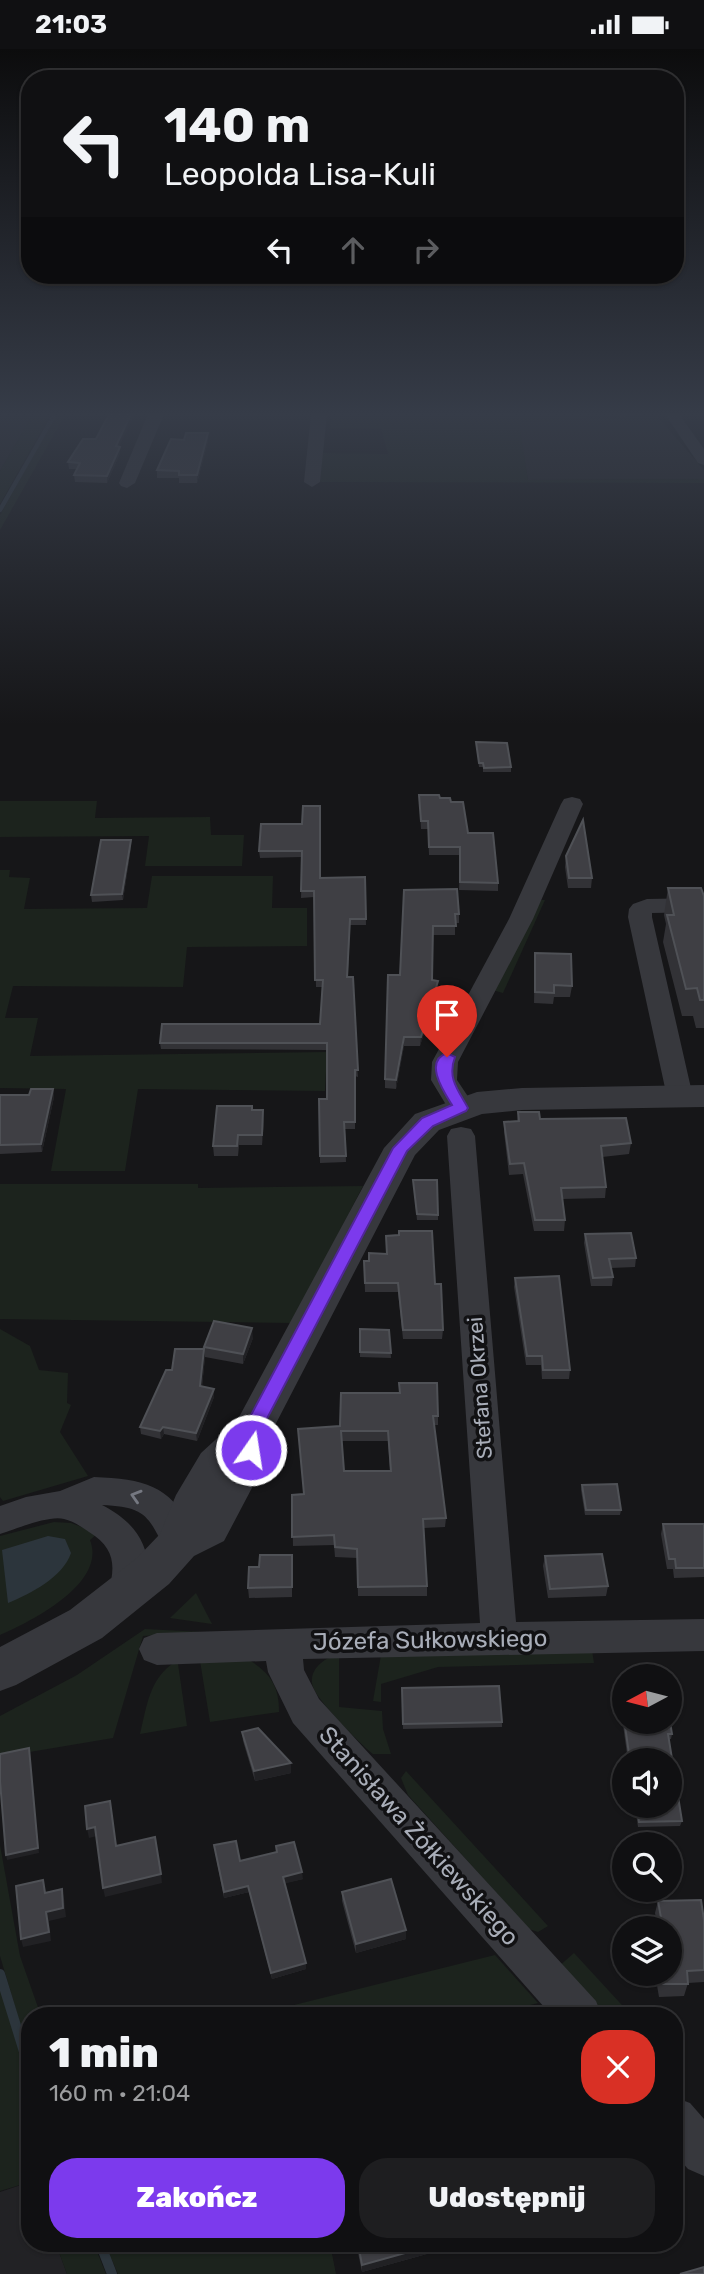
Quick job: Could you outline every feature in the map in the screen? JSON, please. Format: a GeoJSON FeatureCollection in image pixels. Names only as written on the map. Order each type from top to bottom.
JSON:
{"type":"FeatureCollection","features":[{"type":"Feature","properties":{"kind":"street"},"geometry":{"type":"LineString","coordinates":[[461,1122],[444,1080],[445,1062],[521,919],[572,804]]}},
{"type":"Feature","properties":{"kind":"street"},"geometry":{"type":"LineString","coordinates":[[0,1670],[86,1624],[153,1571],[179,1543],[209,1528],[251,1450],[252,1430],[401,1148],[427,1122],[461,1122],[496,1100],[692,1097],[640,916],[641,909],[659,905],[704,905]]}},
{"type":"Feature","properties":{"kind":"street","name":"Stefana Okrzei"},"geometry":{"type":"LineString","coordinates":[[461,1122],[499,1640]]}},
{"type":"Feature","properties":{"kind":"street"},"geometry":{"type":"LineString","coordinates":[[0,1520],[26,1511],[64,1504],[101,1490],[141,1497],[156,1503],[169,1518],[179,1543]]}},
{"type":"Feature","properties":{"kind":"street"},"geometry":{"type":"LineString","coordinates":[[64,1504],[97,1517],[123,1539],[132,1564],[126,1593]]}},
{"type":"Feature","properties":{"kind":"street","name":"Józefa Sułkowskiego"},"geometry":{"type":"LineString","coordinates":[[156,1649],[283,1643],[704,1635]]}},
{"type":"Feature","properties":{"kind":"street","name":"Stanisława Żółkiewskiego"},"geometry":{"type":"LineString","coordinates":[[283,1643],[286,1672],[306,1711],[573,2007]]}},
{"type":"Feature","properties":{"kind":"street"},"geometry":{"type":"LineString","coordinates":[[683,2129],[704,2153]]}},
{"type":"Feature","properties":{"kind":"shaded area"},"geometry":{"type":"Polygon","coordinates":[[[0,518],[7,518],[0,530],[0,518]]]}},
{"type":"Feature","properties":{"kind":"shaded area"},"geometry":{"type":"Polygon","coordinates":[[[0,801],[97,801],[95,818],[210,817],[211,835],[244,835],[242,866],[145,866],[149,836],[0,837],[0,801]]]}},
{"type":"Feature","properties":{"kind":"shaded area"},"geometry":{"type":"Polygon","coordinates":[[[0,870],[10,870],[9,877],[30,878],[24,909],[147,908],[152,876],[273,876],[272,908],[307,908],[307,946],[187,947],[183,987],[13,986],[5,1018],[38,1018],[30,1056],[327,1052],[325,1091],[138,1089],[125,1171],[51,1171],[66,1089],[0,1088],[0,870]]]}},
{"type":"Feature","properties":{"kind":"shaded area"},"geometry":{"type":"Polygon","coordinates":[[[541,900],[545,900],[503,993],[492,990],[541,900]]]}},
{"type":"Feature","properties":{"kind":"shaded area"},"geometry":{"type":"Polygon","coordinates":[[[0,1184],[198,1184],[198,1188],[363,1186],[292,1323],[0,1319],[0,1184]]]}},
{"type":"Feature","properties":{"kind":"shaded area"},"geometry":{"type":"Polygon","coordinates":[[[0,1329],[30,1346],[39,1370],[68,1373],[67,1403],[71,1405],[60,1432],[88,1476],[3,1501],[0,1497],[0,1329]]]}},
{"type":"Feature","properties":{"kind":"shaded area"},"geometry":{"type":"Polygon","coordinates":[[[54,1522],[71,1523],[98,1533],[90,1540],[92,1556],[88,1571],[77,1585],[47,1610],[0,1635],[0,1536],[54,1522]]]}},
{"type":"Feature","properties":{"kind":"shaded area"},"geometry":{"type":"Polygon","coordinates":[[[48,1536],[65,1539],[71,1553],[67,1562],[45,1584],[8,1603],[2,1550],[48,1536]]]}},
{"type":"Feature","properties":{"kind":"shaded area"},"geometry":{"type":"Polygon","coordinates":[[[196,1593],[212,1624],[170,1618],[196,1593]]]}},
{"type":"Feature","properties":{"kind":"shaded area"},"geometry":{"type":"Polygon","coordinates":[[[145,1629],[203,1632],[143,1636],[113,1738],[0,1757],[0,1716],[77,1675],[145,1629]]]}},
{"type":"Feature","properties":{"kind":"shaded area"},"geometry":{"type":"Polygon","coordinates":[[[592,1650],[594,1663],[438,1667],[381,1684],[381,1702],[373,1701],[381,1655],[592,1650]]]}},
{"type":"Feature","properties":{"kind":"shaded area"},"geometry":{"type":"Polygon","coordinates":[[[339,1655],[339,1707],[382,1711],[383,1729],[391,1754],[373,1754],[341,1723],[314,1689],[314,1671],[322,1662],[339,1655]]]}},
{"type":"Feature","properties":{"kind":"shaded area"},"geometry":{"type":"Polygon","coordinates":[[[246,1658],[261,1668],[275,1686],[279,1712],[210,1722],[200,1661],[246,1658]]]}},
{"type":"Feature","properties":{"kind":"shaded area"},"geometry":{"type":"Polygon","coordinates":[[[175,1662],[178,1664],[187,1726],[140,1734],[154,1685],[175,1662]]]}},
{"type":"Feature","properties":{"kind":"shaded area"},"geometry":{"type":"Polygon","coordinates":[[[406,1771],[548,1926],[538,1932],[529,1929],[408,1795],[401,1778],[406,1771]]]}},
{"type":"Feature","properties":{"kind":"shaded area"},"geometry":{"type":"Polygon","coordinates":[[[0,1845],[20,1956],[38,2007],[21,2007],[21,2027],[0,1956],[0,1845]]]}},
{"type":"Feature","properties":{"kind":"shaded area"},"geometry":{"type":"Polygon","coordinates":[[[574,1953],[624,2007],[593,2007],[557,1968],[574,1953]]]}},
{"type":"Feature","properties":{"kind":"shaded area"},"geometry":{"type":"Polygon","coordinates":[[[495,1955],[538,2003],[523,2007],[286,2007],[495,1955]]]}},
{"type":"Feature","properties":{"kind":"shaded area"},"geometry":{"type":"Polygon","coordinates":[[[0,1987],[21,2054],[21,2185],[0,2191],[0,1987]]]}},
{"type":"Feature","properties":{"kind":"shaded area"},"geometry":{"type":"Polygon","coordinates":[[[21,2185],[21,2252],[59,2252],[67,2274],[0,2274],[0,2192],[21,2185]]]}},
{"type":"Feature","properties":{"kind":"shaded area"},"geometry":{"type":"Polygon","coordinates":[[[59,2252],[97,2252],[106,2274],[67,2274],[59,2252]]]}},
{"type":"Feature","properties":{"kind":"shaded area"},"geometry":{"type":"Polygon","coordinates":[[[108,2252],[332,2252],[336,2274],[118,2274],[108,2252]]]}},
{"type":"Feature","properties":{"kind":"building"},"geometry":{"type":"Polygon","coordinates":[[[476,742],[507,743],[511,767],[484,768],[483,763],[479,763],[476,742]]]}},
{"type":"Feature","properties":{"kind":"building"},"geometry":{"type":"Polygon","coordinates":[[[419,795],[439,795],[440,798],[450,798],[451,802],[463,802],[468,833],[493,833],[498,883],[460,882],[460,847],[429,847],[428,821],[421,821],[419,795]]]}},
{"type":"Feature","properties":{"kind":"building"},"geometry":{"type":"Polygon","coordinates":[[[303,806],[320,806],[320,878],[365,877],[366,919],[350,919],[347,977],[353,977],[358,1070],[355,1070],[355,1122],[344,1122],[346,1156],[320,1156],[319,1099],[327,1099],[327,1043],[160,1043],[162,1024],[320,1024],[323,980],[315,980],[314,891],[301,891],[302,851],[259,851],[261,824],[302,824],[303,806]]]}},
{"type":"Feature","properties":{"kind":"building"},"geometry":{"type":"Polygon","coordinates":[[[583,820],[592,878],[569,878],[566,856],[583,820]]]}},
{"type":"Feature","properties":{"kind":"building"},"geometry":{"type":"Polygon","coordinates":[[[101,840],[131,840],[122,894],[91,895],[101,840]]]}},
{"type":"Feature","properties":{"kind":"building"},"geometry":{"type":"Polygon","coordinates":[[[668,888],[701,888],[704,896],[704,1000],[700,1000],[697,988],[686,989],[667,915],[674,915],[668,888]]]}},
{"type":"Feature","properties":{"kind":"building"},"geometry":{"type":"Polygon","coordinates":[[[457,889],[459,914],[455,914],[456,926],[433,926],[432,980],[438,981],[421,1037],[404,1037],[396,1080],[385,1079],[388,975],[400,975],[404,890],[457,889]]]}},
{"type":"Feature","properties":{"kind":"building"},"geometry":{"type":"Polygon","coordinates":[[[535,953],[571,954],[572,986],[554,985],[554,993],[535,992],[535,953]]]}},
{"type":"Feature","properties":{"kind":"building"},"geometry":{"type":"Polygon","coordinates":[[[31,1089],[53,1089],[41,1144],[0,1145],[0,1095],[29,1095],[31,1089]]]}},
{"type":"Feature","properties":{"kind":"building"},"geometry":{"type":"Polygon","coordinates":[[[217,1106],[252,1106],[252,1110],[263,1110],[262,1135],[238,1135],[237,1146],[213,1146],[217,1106]]]}},
{"type":"Feature","properties":{"kind":"building"},"geometry":{"type":"Polygon","coordinates":[[[518,1112],[539,1112],[540,1119],[626,1118],[631,1143],[601,1146],[606,1187],[561,1188],[565,1220],[535,1220],[524,1163],[510,1164],[504,1122],[519,1121],[518,1112]]]}},
{"type":"Feature","properties":{"kind":"building"},"geometry":{"type":"Polygon","coordinates":[[[413,1180],[437,1180],[438,1215],[417,1214],[413,1180]]]}},
{"type":"Feature","properties":{"kind":"building"},"geometry":{"type":"Polygon","coordinates":[[[399,1231],[432,1231],[435,1284],[441,1284],[443,1330],[403,1330],[398,1283],[365,1283],[364,1261],[369,1261],[369,1253],[387,1254],[386,1236],[399,1235],[399,1231]]]}},
{"type":"Feature","properties":{"kind":"building"},"geometry":{"type":"Polygon","coordinates":[[[631,1233],[636,1258],[609,1259],[613,1277],[593,1278],[585,1234],[631,1233]]]}},
{"type":"Feature","properties":{"kind":"building"},"geometry":{"type":"Polygon","coordinates":[[[559,1276],[570,1370],[543,1370],[542,1356],[527,1356],[515,1278],[559,1276]]]}},
{"type":"Feature","properties":{"kind":"building"},"geometry":{"type":"Polygon","coordinates":[[[214,1321],[252,1328],[243,1354],[204,1347],[214,1321]]]}},
{"type":"Feature","properties":{"kind":"building"},"geometry":{"type":"Polygon","coordinates":[[[360,1329],[389,1330],[391,1353],[360,1352],[360,1329]]]}},
{"type":"Feature","properties":{"kind":"building"},"geometry":{"type":"Polygon","coordinates":[[[175,1349],[204,1349],[200,1386],[214,1389],[196,1433],[163,1427],[160,1431],[140,1427],[166,1370],[172,1370],[175,1349]]]}},
{"type":"Feature","properties":{"kind":"building"},"geometry":{"type":"Polygon","coordinates":[[[399,1383],[437,1383],[438,1416],[433,1416],[446,1518],[423,1519],[427,1586],[358,1587],[357,1549],[335,1547],[334,1535],[292,1537],[292,1495],[304,1494],[298,1429],[340,1426],[341,1393],[400,1393],[399,1383]],[[341,1431],[344,1471],[391,1471],[388,1431],[341,1431]]]}},
{"type":"Feature","properties":{"kind":"building"},"geometry":{"type":"Polygon","coordinates":[[[617,1484],[621,1510],[586,1510],[582,1485],[617,1484]]]}},
{"type":"Feature","properties":{"kind":"building"},"geometry":{"type":"Polygon","coordinates":[[[663,1524],[704,1524],[704,1568],[676,1568],[675,1559],[669,1559],[663,1524]]]}},
{"type":"Feature","properties":{"kind":"building"},"geometry":{"type":"Polygon","coordinates":[[[602,1554],[608,1586],[550,1589],[545,1556],[602,1554]]]}},
{"type":"Feature","properties":{"kind":"building"},"geometry":{"type":"Polygon","coordinates":[[[260,1555],[292,1555],[292,1587],[248,1588],[249,1567],[259,1567],[260,1555]]]}},
{"type":"Feature","properties":{"kind":"building"},"geometry":{"type":"Polygon","coordinates":[[[499,1686],[502,1722],[403,1724],[402,1688],[499,1686]]]}},
{"type":"Feature","properties":{"kind":"building"},"geometry":{"type":"Polygon","coordinates":[[[258,1728],[291,1763],[254,1771],[242,1732],[258,1728]]]}},
{"type":"Feature","properties":{"kind":"building"},"geometry":{"type":"Polygon","coordinates":[[[626,1734],[668,1734],[670,1748],[628,1748],[626,1734]]]}},
{"type":"Feature","properties":{"kind":"building"},"geometry":{"type":"Polygon","coordinates":[[[29,1748],[38,1848],[6,1855],[0,1754],[29,1748]]]}},
{"type":"Feature","properties":{"kind":"building"},"geometry":{"type":"Polygon","coordinates":[[[110,1801],[116,1846],[155,1837],[161,1874],[103,1888],[95,1827],[87,1829],[85,1806],[110,1801]]]}},
{"type":"Feature","properties":{"kind":"building"},"geometry":{"type":"Polygon","coordinates":[[[638,1818],[682,1818],[682,1821],[639,1822],[638,1818]]]}},
{"type":"Feature","properties":{"kind":"building"},"geometry":{"type":"Polygon","coordinates":[[[236,1841],[240,1861],[277,1852],[276,1846],[294,1842],[302,1872],[283,1877],[306,1963],[271,1973],[248,1886],[224,1892],[214,1845],[236,1841]]]}},
{"type":"Feature","properties":{"kind":"building"},"geometry":{"type":"Polygon","coordinates":[[[391,1879],[406,1930],[356,1944],[342,1892],[391,1879]]]}},
{"type":"Feature","properties":{"kind":"building"},"geometry":{"type":"Polygon","coordinates":[[[43,1880],[45,1893],[62,1889],[63,1908],[46,1912],[49,1932],[21,1939],[16,1886],[43,1880]]]}},
{"type":"Feature","properties":{"kind":"building"},"geometry":{"type":"Polygon","coordinates":[[[701,1900],[704,1920],[704,1970],[687,1971],[688,1984],[682,1984],[682,1916],[661,1916],[658,1902],[701,1900]]]}},
{"type":"Feature","properties":{"kind":"building"},"geometry":{"type":"Polygon","coordinates":[[[360,2252],[409,2252],[362,2265],[360,2252]]]}},
{"type":"Feature","properties":{"kind":"building"},"geometry":{"type":"Polygon","coordinates":[[[704,2267],[704,2274],[680,2274],[704,2267]]]}},
{"type":"Feature","properties":{"kind":"waterway"},"geometry":{"type":"LineString","coordinates":[[0,1974],[21,2042]]}},
{"type":"Feature","properties":{"kind":"waterway"},"geometry":{"type":"LineString","coordinates":[[103,2252],[112,2274]]}},
{"type":"Feature","properties":{"kind":"route"},"geometry":{"type":"LineString","coordinates":[[251,1450],[252,1430],[401,1148],[427,1122],[461,1108],[444,1080],[443,1068],[447,1057]]}}]}
